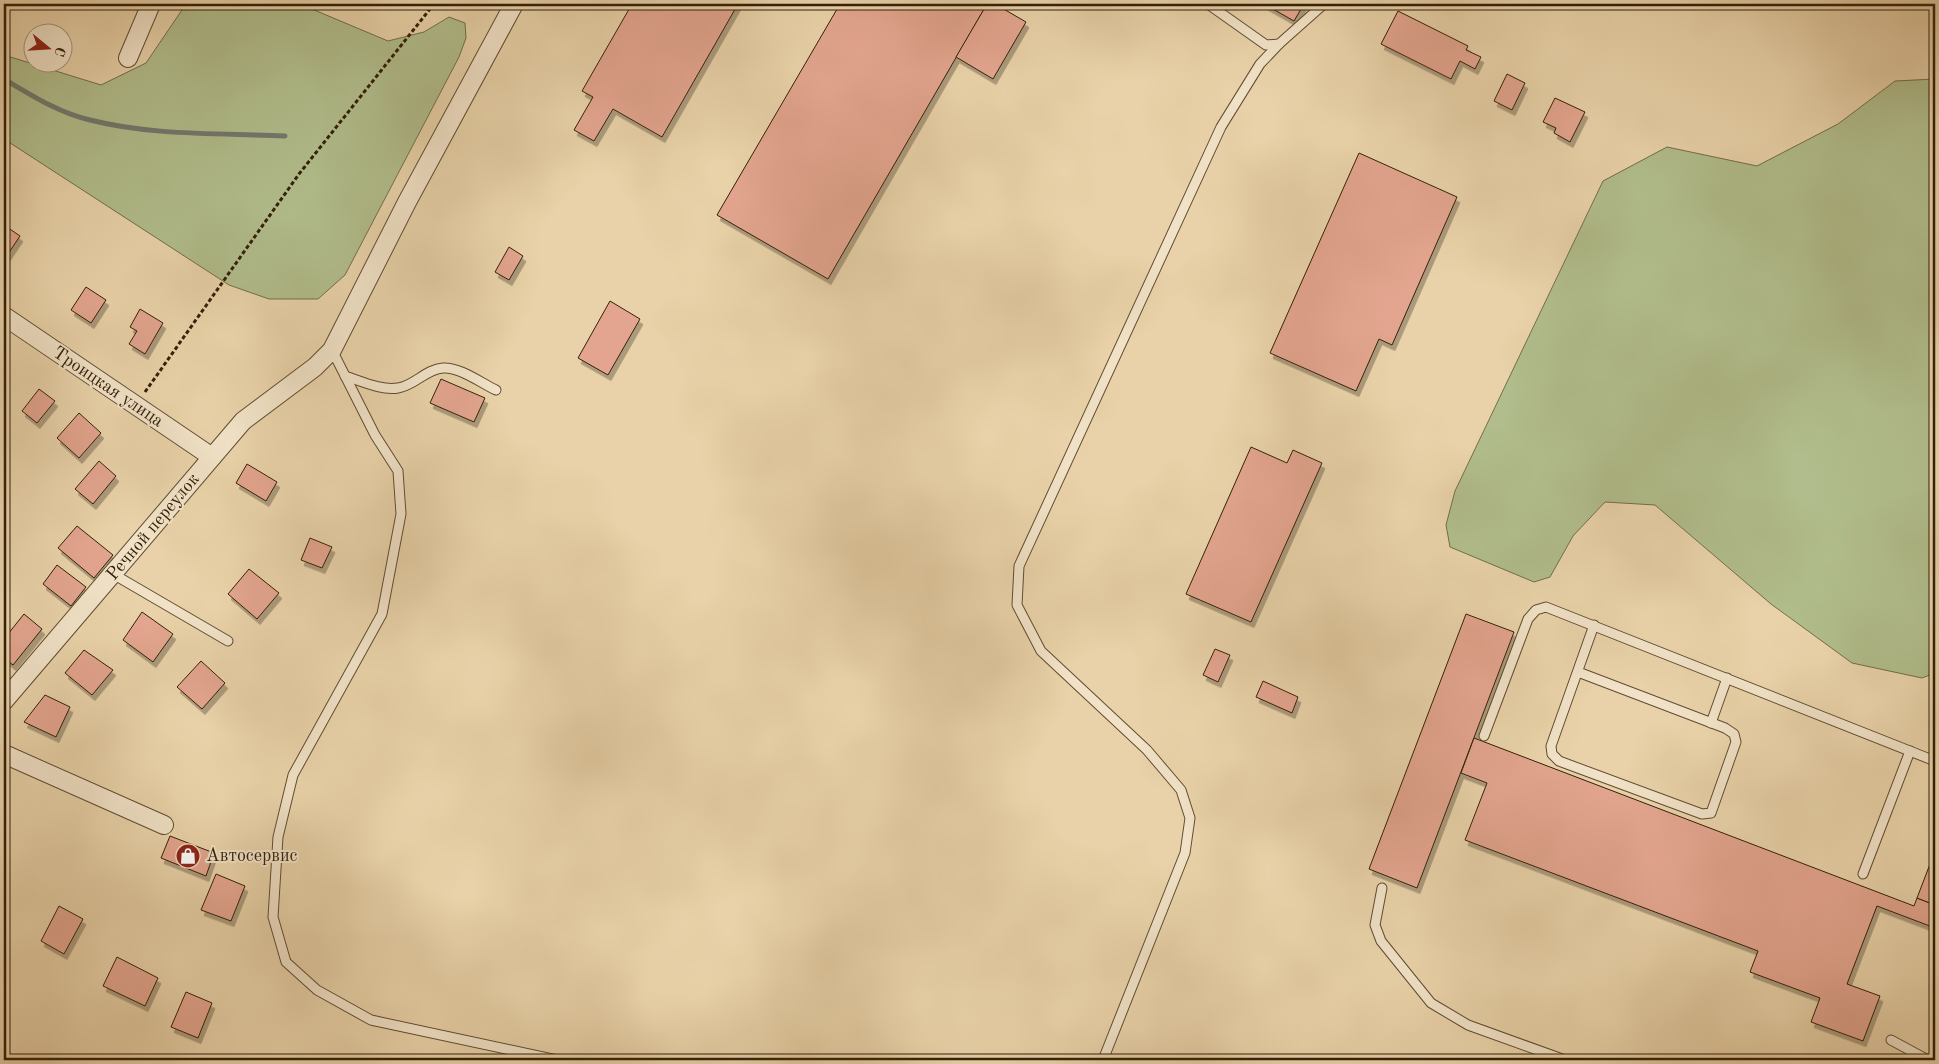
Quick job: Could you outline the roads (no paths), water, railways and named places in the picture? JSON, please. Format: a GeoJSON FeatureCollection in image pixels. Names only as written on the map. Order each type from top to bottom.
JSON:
{"type":"FeatureCollection","features":[{"type":"Feature","properties":{"kind":"street"},"geometry":{"type":"LineString","coordinates":[[128,58],[151,4]]}},
{"type":"Feature","properties":{"kind":"street","name":"Речной переулок"},"geometry":{"type":"LineString","coordinates":[[4,701],[243,421],[315,367],[332,350],[407,202],[514,4]]}},
{"type":"Feature","properties":{"kind":"street","name":"Троицкая улица"},"geometry":{"type":"LineString","coordinates":[[4,316],[212,457]]}},
{"type":"Feature","properties":{"kind":"street"},"geometry":{"type":"LineString","coordinates":[[4,754],[164,825]]}},
{"type":"Feature","properties":{"kind":"lane"},"geometry":{"type":"LineString","coordinates":[[1208,4],[1266,44],[1279,44]]}},
{"type":"Feature","properties":{"kind":"lane"},"geometry":{"type":"LineString","coordinates":[[1103,1060],[1185,853],[1190,818],[1182,790],[1147,750],[1041,651],[1016,605],[1019,566],[1221,128],[1260,64],[1279,44],[1324,4]]}},
{"type":"Feature","properties":{"kind":"lane"},"geometry":{"type":"LineString","coordinates":[[332,350],[375,435],[398,471],[401,514],[382,614],[293,775],[278,838],[273,917],[286,962],[317,990],[371,1020],[557,1060]]}},
{"type":"Feature","properties":{"kind":"lane"},"geometry":{"type":"LineString","coordinates":[[345,376],[377,386],[398,388],[427,372],[443,368],[453,369],[496,390]]}},
{"type":"Feature","properties":{"kind":"lane"},"geometry":{"type":"LineString","coordinates":[[112,574],[228,642]]}},
{"type":"Feature","properties":{"kind":"lane"},"geometry":{"type":"LineString","coordinates":[[1484,736],[1528,619],[1536,610],[1546,608],[1935,761]]}},
{"type":"Feature","properties":{"kind":"lane"},"geometry":{"type":"LineString","coordinates":[[1578,672],[1712,723],[1734,734],[1736,742],[1711,812],[1702,814],[1559,761],[1552,754],[1551,746],[1594,626]]}},
{"type":"Feature","properties":{"kind":"lane"},"geometry":{"type":"LineString","coordinates":[[1712,723],[1727,678]]}},
{"type":"Feature","properties":{"kind":"lane"},"geometry":{"type":"LineString","coordinates":[[1863,874],[1910,751]]}},
{"type":"Feature","properties":{"kind":"lane"},"geometry":{"type":"LineString","coordinates":[[1382,888],[1375,925],[1380,941],[1431,1004],[1468,1025],[1565,1060]]}},
{"type":"Feature","properties":{"kind":"lane"},"geometry":{"type":"LineString","coordinates":[[1891,1040],[1928,1060]]}},
{"type":"Feature","properties":{"kind":"waterway"},"geometry":{"type":"LineString","coordinates":[[4,79],[67,113],[114,125],[187,133],[285,136]]}},
{"type":"Feature","properties":{"kind":"place","name":"Автосервис"},"geometry":{"type":"Point","coordinates":[188,856]}}]}
